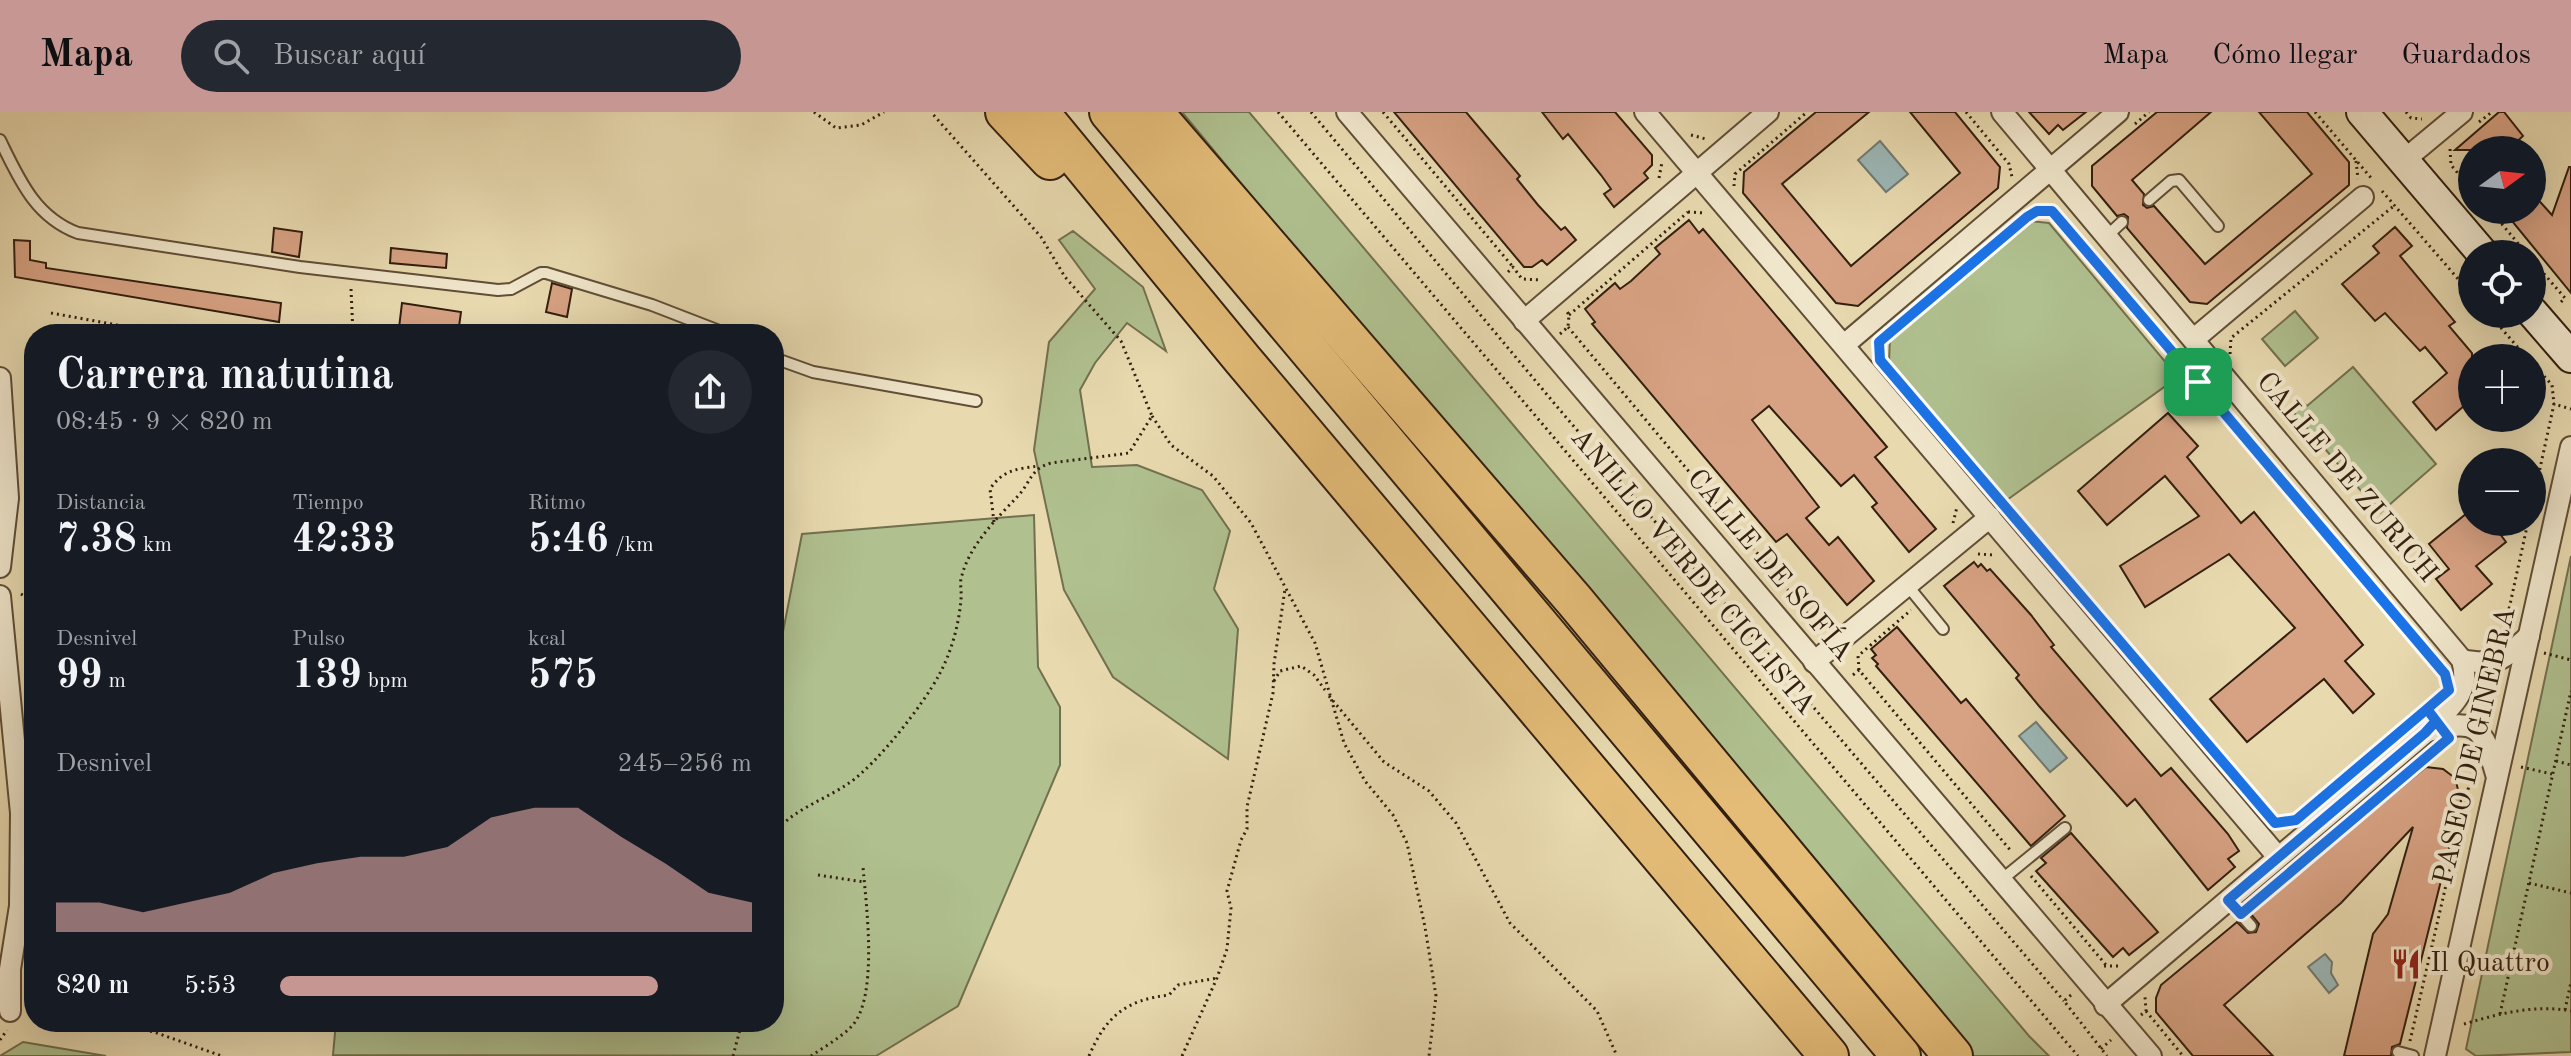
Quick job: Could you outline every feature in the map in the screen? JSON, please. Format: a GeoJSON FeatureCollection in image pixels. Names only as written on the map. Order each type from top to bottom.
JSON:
{"type":"FeatureCollection","features":[{"type":"Feature","properties":{"kind":"highway"},"geometry":{"type":"LineString","coordinates":[[1005,112],[1243,360]]}},
{"type":"Feature","properties":{"kind":"highway"},"geometry":{"type":"LineString","coordinates":[[1039,112],[1243,360],[1829,1056]]}},
{"type":"Feature","properties":{"kind":"highway"},"geometry":{"type":"LineString","coordinates":[[1109,112],[1901,1056]]}},
{"type":"Feature","properties":{"kind":"highway"},"geometry":{"type":"LineString","coordinates":[[1153,112],[1648,689],[1953,1056]]}},
{"type":"Feature","properties":{"kind":"highway"},"geometry":{"type":"LineString","coordinates":[[1379,435],[1648,689]]}},
{"type":"Feature","properties":{"kind":"street","name":"CALLE DE SOFÍA"},"geometry":{"type":"LineString","coordinates":[[1347,112],[2151,1056]]}},
{"type":"Feature","properties":{"kind":"street"},"geometry":{"type":"LineString","coordinates":[[1645,112],[2278,857]]}},
{"type":"Feature","properties":{"kind":"street"},"geometry":{"type":"LineString","coordinates":[[1524,321],[1768,112]]}},
{"type":"Feature","properties":{"kind":"street","name":"CALLE DE ZURICH"},"geometry":{"type":"LineString","coordinates":[[2002,112],[2050,170],[2114,229],[2194,339],[2462,660]]}},
{"type":"Feature","properties":{"kind":"street"},"geometry":{"type":"LineString","coordinates":[[1844,345],[2118,112]]}},
{"type":"Feature","properties":{"kind":"street"},"geometry":{"type":"LineString","coordinates":[[2362,112],[2471,240]]}},
{"type":"Feature","properties":{"kind":"street"},"geometry":{"type":"LineString","coordinates":[[2403,161],[2447,118]]}},
{"type":"Feature","properties":{"kind":"street"},"geometry":{"type":"LineString","coordinates":[[2194,339],[2361,189]]}},
{"type":"Feature","properties":{"kind":"street"},"geometry":{"type":"LineString","coordinates":[[2546,328],[2571,357]]}},
{"type":"Feature","properties":{"kind":"street"},"geometry":{"type":"LineString","coordinates":[[0,378],[8,498],[0,567]]}},
{"type":"Feature","properties":{"kind":"street","name":"PASEO DE GINEBRA"},"geometry":{"type":"LineString","coordinates":[[2435,1056],[2571,447]]}},
{"type":"Feature","properties":{"kind":"street"},"geometry":{"type":"LineString","coordinates":[[1814,662],[1990,517]]}},
{"type":"Feature","properties":{"kind":"street"},"geometry":{"type":"LineString","coordinates":[[0,596],[21,813],[20,906],[10,969],[10,1011]]}},
{"type":"Feature","properties":{"kind":"street"},"geometry":{"type":"LineString","coordinates":[[2105,1005],[2425,733],[2465,686],[2462,660],[2494,663],[2507,657],[2529,636]]}},
{"type":"Feature","properties":{"kind":"street"},"geometry":{"type":"LineString","coordinates":[[2425,733],[2458,723],[2476,729],[2487,742],[2497,777]]}},
{"type":"Feature","properties":{"kind":"lane"},"geometry":{"type":"LineString","coordinates":[[0,140],[25,192],[57,225],[78,233],[350,273],[498,290],[511,289],[546,273],[652,305],[701,324]]}},
{"type":"Feature","properties":{"kind":"lane"},"geometry":{"type":"LineString","coordinates":[[2149,200],[2171,181],[2179,180],[2218,226]]}},
{"type":"Feature","properties":{"kind":"lane"},"geometry":{"type":"LineString","coordinates":[[784,362],[813,372],[976,401]]}},
{"type":"Feature","properties":{"kind":"lane"},"geometry":{"type":"LineString","coordinates":[[1907,585],[1943,629]]}},
{"type":"Feature","properties":{"kind":"lane"},"geometry":{"type":"LineString","coordinates":[[2000,881],[2065,828]]}},
{"type":"Feature","properties":{"kind":"lane"},"geometry":{"type":"LineString","coordinates":[[2228,900],[2251,926]]}},
{"type":"Feature","properties":{"kind":"path"},"geometry":{"type":"LineString","coordinates":[[814,112],[836,128],[861,125],[884,112]]}},
{"type":"Feature","properties":{"kind":"path"},"geometry":{"type":"LineString","coordinates":[[931,112],[1041,237],[1065,277],[1121,341],[1152,416],[1171,445],[1213,476],[1251,523],[1315,643],[1344,743],[1365,781],[1393,815],[1407,843],[1436,996],[1429,1056]]}},
{"type":"Feature","properties":{"kind":"path","name":"ANILLO VERDE CICLISTA"},"geometry":{"type":"LineString","coordinates":[[1278,112],[2078,1056]]}},
{"type":"Feature","properties":{"kind":"path"},"geometry":{"type":"LineString","coordinates":[[1311,112],[1559,409],[2064,1001]]}},
{"type":"Feature","properties":{"kind":"path"},"geometry":{"type":"LineString","coordinates":[[1383,112],[1513,267]]}},
{"type":"Feature","properties":{"kind":"path"},"geometry":{"type":"LineString","coordinates":[[1743,197],[1733,185],[1735,174],[1807,112]]}},
{"type":"Feature","properties":{"kind":"path"},"geometry":{"type":"LineString","coordinates":[[1966,112],[2009,164],[2013,181]]}},
{"type":"Feature","properties":{"kind":"path"},"geometry":{"type":"LineString","coordinates":[[2315,112],[2458,279]]}},
{"type":"Feature","properties":{"kind":"path"},"geometry":{"type":"LineString","coordinates":[[2406,112],[2411,118],[2447,118],[2459,136]]}},
{"type":"Feature","properties":{"kind":"path"},"geometry":{"type":"LineString","coordinates":[[2458,139],[2450,146],[2451,165],[2458,173]]}},
{"type":"Feature","properties":{"kind":"path"},"geometry":{"type":"LineString","coordinates":[[1655,150],[1662,162],[1659,178]]}},
{"type":"Feature","properties":{"kind":"path"},"geometry":{"type":"LineString","coordinates":[[2356,161],[2361,189]]}},
{"type":"Feature","properties":{"kind":"path"},"geometry":{"type":"LineString","coordinates":[[2198,382],[2230,356],[2231,338],[2395,205]]}},
{"type":"Feature","properties":{"kind":"path"},"geometry":{"type":"LineString","coordinates":[[2016,227],[2037,211],[2052,211],[2445,674],[2462,660]]}},
{"type":"Feature","properties":{"kind":"path"},"geometry":{"type":"LineString","coordinates":[[1569,315],[1688,212]]}},
{"type":"Feature","properties":{"kind":"path"},"geometry":{"type":"LineString","coordinates":[[2502,224],[2515,240]]}},
{"type":"Feature","properties":{"kind":"path"},"geometry":{"type":"LineString","coordinates":[[350,273],[353,324]]}},
{"type":"Feature","properties":{"kind":"path"},"geometry":{"type":"LineString","coordinates":[[2565,298],[2571,299]]}},
{"type":"Feature","properties":{"kind":"path"},"geometry":{"type":"LineString","coordinates":[[51,313],[122,324]]}},
{"type":"Feature","properties":{"kind":"path"},"geometry":{"type":"LineString","coordinates":[[1568,327],[1819,627]]}},
{"type":"Feature","properties":{"kind":"path"},"geometry":{"type":"LineString","coordinates":[[2501,328],[2515,344]]}},
{"type":"Feature","properties":{"kind":"path"},"geometry":{"type":"LineString","coordinates":[[1879,342],[1880,360]]}},
{"type":"Feature","properties":{"kind":"path"},"geometry":{"type":"LineString","coordinates":[[2544,448],[2554,404],[2552,385],[2546,378]]}},
{"type":"Feature","properties":{"kind":"path"},"geometry":{"type":"LineString","coordinates":[[2554,404],[2571,409]]}},
{"type":"Feature","properties":{"kind":"path"},"geometry":{"type":"LineString","coordinates":[[994,522],[990,489],[998,476],[1011,469],[1129,453],[1152,416]]}},
{"type":"Feature","properties":{"kind":"path"},"geometry":{"type":"LineString","coordinates":[[784,823],[850,783],[865,770],[927,696],[949,653],[962,597],[961,577],[971,554],[1038,466]]}},
{"type":"Feature","properties":{"kind":"path"},"geometry":{"type":"LineString","coordinates":[[2502,642],[2525,536]]}},
{"type":"Feature","properties":{"kind":"path"},"geometry":{"type":"LineString","coordinates":[[1182,1056],[1217,978],[1229,933],[1231,908],[1227,891],[1247,829],[1247,807],[1274,681],[1285,589]]}},
{"type":"Feature","properties":{"kind":"path"},"geometry":{"type":"LineString","coordinates":[[2544,653],[2571,660]]}},
{"type":"Feature","properties":{"kind":"path"},"geometry":{"type":"LineString","coordinates":[[1274,681],[1280,671],[1301,666],[1314,675],[1384,762],[1429,791],[1456,823],[1510,923],[1597,1011],[1617,1056]]}},
{"type":"Feature","properties":{"kind":"path"},"geometry":{"type":"LineString","coordinates":[[1837,689],[1859,670],[2106,965]]}},
{"type":"Feature","properties":{"kind":"path"},"geometry":{"type":"LineString","coordinates":[[2500,1014],[2571,691]]}},
{"type":"Feature","properties":{"kind":"path"},"geometry":{"type":"LineString","coordinates":[[2556,761],[2571,765]]}},
{"type":"Feature","properties":{"kind":"path"},"geometry":{"type":"LineString","coordinates":[[2406,1054],[2473,766]]}},
{"type":"Feature","properties":{"kind":"path"},"geometry":{"type":"LineString","coordinates":[[2275,823],[2296,820]]}},
{"type":"Feature","properties":{"kind":"path"},"geometry":{"type":"LineString","coordinates":[[811,1056],[853,1025],[864,1000],[868,949],[863,867]]}},
{"type":"Feature","properties":{"kind":"path"},"geometry":{"type":"LineString","coordinates":[[818,875],[864,882]]}},
{"type":"Feature","properties":{"kind":"path"},"geometry":{"type":"LineString","coordinates":[[2529,883],[2571,893]]}},
{"type":"Feature","properties":{"kind":"path"},"geometry":{"type":"LineString","coordinates":[[1089,1056],[1096,1040],[1116,1012],[1151,997],[1169,995],[1178,985],[1217,978]]}},
{"type":"Feature","properties":{"kind":"path"},"geometry":{"type":"LineString","coordinates":[[2565,1010],[2571,982]]}},
{"type":"Feature","properties":{"kind":"path"},"geometry":{"type":"LineString","coordinates":[[2464,1024],[2500,1014],[2539,1009],[2571,1011]]}},
{"type":"Feature","properties":{"kind":"path"},"geometry":{"type":"LineString","coordinates":[[2146,1011],[2183,1056]]}},
{"type":"Feature","properties":{"kind":"path"},"geometry":{"type":"LineString","coordinates":[[154,1032],[222,1056]]}},
{"type":"Feature","properties":{"kind":"path"},"geometry":{"type":"LineString","coordinates":[[733,1056],[739,1032]]}},
{"type":"Feature","properties":{"kind":"path"},"geometry":{"type":"LineString","coordinates":[[2101,1049],[2107,1056]]}},
{"type":"Feature","properties":{"kind":"green space"},"geometry":{"type":"Polygon","coordinates":[[[1182,112],[1249,112],[2049,1056],[1973,1056],[1626,647],[1182,112]]]}},
{"type":"Feature","properties":{"kind":"green space"},"geometry":{"type":"Polygon","coordinates":[[[2029,221],[2049,223],[2178,377],[2007,500],[1889,363],[1890,337],[2029,221]]]}},
{"type":"Feature","properties":{"kind":"green space"},"geometry":{"type":"Polygon","coordinates":[[[1073,231],[1143,287],[1166,351],[1127,323],[1095,363],[1080,390],[1092,467],[1137,465],[1202,490],[1230,531],[1214,589],[1238,629],[1228,759],[1113,677],[1064,590],[1034,450],[1049,342],[1095,289],[1059,240],[1073,231]]]}},
{"type":"Feature","properties":{"kind":"green space"},"geometry":{"type":"Polygon","coordinates":[[[2295,311],[2318,338],[2285,366],[2262,339],[2295,311]]]}},
{"type":"Feature","properties":{"kind":"green space"},"geometry":{"type":"Polygon","coordinates":[[[2353,367],[2436,464],[2380,513],[2289,407],[2298,398],[2307,406],[2353,367]]]}},
{"type":"Feature","properties":{"kind":"green space"},"geometry":{"type":"Polygon","coordinates":[[[1034,515],[1038,667],[1060,707],[1060,765],[958,1006],[876,1056],[333,1055],[335,1032],[784,1032],[784,627],[802,534],[1034,515]]]}},
{"type":"Feature","properties":{"kind":"green space"},"geometry":{"type":"Polygon","coordinates":[[[2571,556],[2571,1052],[2476,1056],[2466,1049],[2571,556]]]}},
{"type":"Feature","properties":{"kind":"green space"},"geometry":{"type":"Polygon","coordinates":[[[23,1042],[106,1056],[0,1056],[23,1042]]]}},
{"type":"Feature","properties":{"kind":"water"},"geometry":{"type":"Polygon","coordinates":[[[1880,141],[1908,174],[1886,192],[1858,160],[1880,141]]]}},
{"type":"Feature","properties":{"kind":"water"},"geometry":{"type":"Polygon","coordinates":[[[2036,722],[2067,758],[2050,772],[2019,736],[2036,722]]]}},
{"type":"Feature","properties":{"kind":"water"},"geometry":{"type":"Polygon","coordinates":[[[2325,954],[2332,962],[2331,973],[2338,985],[2329,993],[2308,967],[2325,954]]]}},
{"type":"Feature","properties":{"kind":"building"},"geometry":{"type":"Polygon","coordinates":[[[1394,112],[1466,112],[1520,176],[1517,179],[1538,205],[1561,230],[1565,227],[1576,240],[1547,265],[1542,260],[1532,267],[1524,267],[1394,112]]]}},
{"type":"Feature","properties":{"kind":"building"},"geometry":{"type":"Polygon","coordinates":[[[1542,112],[1615,112],[1652,155],[1652,165],[1644,173],[1648,178],[1614,207],[1604,194],[1611,189],[1601,175],[1568,134],[1563,139],[1542,112]]]}},
{"type":"Feature","properties":{"kind":"building"},"geometry":{"type":"Polygon","coordinates":[[[1816,112],[1869,112],[1782,184],[1851,266],[1960,173],[1910,112],[1955,112],[2000,167],[1998,188],[1858,306],[1836,303],[1743,193],[1744,172],[1816,112]]]}},
{"type":"Feature","properties":{"kind":"building"},"geometry":{"type":"Polygon","coordinates":[[[2029,112],[2086,112],[2063,130],[2058,125],[2049,134],[2029,112]]]}},
{"type":"Feature","properties":{"kind":"building"},"geometry":{"type":"Polygon","coordinates":[[[2157,112],[2211,112],[2132,180],[2144,194],[2143,205],[2147,208],[2154,206],[2205,264],[2312,174],[2259,112],[2307,112],[2349,162],[2349,185],[2207,304],[2190,302],[2127,228],[2128,217],[2124,214],[2117,216],[2092,186],[2092,166],[2157,112]]]}},
{"type":"Feature","properties":{"kind":"building"},"geometry":{"type":"Polygon","coordinates":[[[2499,112],[2504,112],[2523,136],[2471,136],[2499,112]]]}},
{"type":"Feature","properties":{"kind":"building"},"geometry":{"type":"Polygon","coordinates":[[[2571,167],[2571,293],[2546,262],[2546,240],[2528,240],[2514,224],[2546,224],[2546,208],[2552,215],[2571,167]]]}},
{"type":"Feature","properties":{"kind":"building"},"geometry":{"type":"Polygon","coordinates":[[[1689,220],[1699,233],[1703,229],[1887,447],[1875,457],[1936,529],[1909,552],[1872,507],[1877,503],[1854,475],[1841,486],[1769,406],[1752,420],[1819,507],[1806,518],[1829,545],[1838,537],[1874,581],[1847,605],[1787,534],[1776,542],[1592,324],[1595,322],[1585,309],[1615,283],[1620,289],[1631,281],[1660,254],[1655,248],[1689,220]]]}},
{"type":"Feature","properties":{"kind":"building"},"geometry":{"type":"Polygon","coordinates":[[[2395,227],[2412,246],[2400,256],[2455,322],[2449,326],[2464,344],[2458,344],[2458,411],[2436,430],[2413,402],[2447,373],[2425,347],[2420,351],[2385,313],[2375,321],[2342,284],[2379,253],[2373,246],[2395,227]]]}},
{"type":"Feature","properties":{"kind":"building"},"geometry":{"type":"Polygon","coordinates":[[[274,228],[302,232],[299,257],[272,252],[274,228]]]}},
{"type":"Feature","properties":{"kind":"building"},"geometry":{"type":"Polygon","coordinates":[[[14,240],[30,241],[30,260],[46,263],[46,268],[281,303],[279,322],[15,277],[14,240]]]}},
{"type":"Feature","properties":{"kind":"building"},"geometry":{"type":"Polygon","coordinates":[[[391,248],[447,254],[446,268],[390,263],[391,248]]]}},
{"type":"Feature","properties":{"kind":"building"},"geometry":{"type":"Polygon","coordinates":[[[552,283],[572,289],[567,317],[546,312],[552,283]]]}},
{"type":"Feature","properties":{"kind":"building"},"geometry":{"type":"Polygon","coordinates":[[[402,303],[461,312],[459,324],[399,324],[402,303]]]}},
{"type":"Feature","properties":{"kind":"building"},"geometry":{"type":"Polygon","coordinates":[[[2168,413],[2198,446],[2187,457],[2241,523],[2254,512],[2363,645],[2345,661],[2374,694],[2353,713],[2324,679],[2247,742],[2210,699],[2295,628],[2229,554],[2145,607],[2120,566],[2199,516],[2165,476],[2107,525],[2078,491],[2168,413]]]}},
{"type":"Feature","properties":{"kind":"building"},"geometry":{"type":"Polygon","coordinates":[[[2458,520],[2458,536],[2502,536],[2506,542],[2476,566],[2492,584],[2461,610],[2436,579],[2449,569],[2429,544],[2458,520]]]}},
{"type":"Feature","properties":{"kind":"building"},"geometry":{"type":"Polygon","coordinates":[[[1974,562],[1987,571],[1990,569],[2031,615],[2054,645],[2051,647],[2161,776],[2171,768],[2228,834],[2239,851],[2228,859],[2235,867],[2208,890],[2135,799],[2127,806],[2039,706],[2016,678],[2019,675],[1944,586],[1974,562]]]}},
{"type":"Feature","properties":{"kind":"building"},"geometry":{"type":"Polygon","coordinates":[[[1897,627],[1961,703],[1966,699],[2065,816],[2031,846],[1876,666],[1878,664],[1872,658],[1876,655],[1871,649],[1897,627]]]}},
{"type":"Feature","properties":{"kind":"building"},"geometry":{"type":"Polygon","coordinates":[[[2426,767],[2443,769],[2455,778],[2461,801],[2400,1044],[2392,1047],[2391,1056],[2344,1056],[2373,934],[2388,914],[2413,827],[2341,903],[2224,1005],[2273,1056],[2193,1056],[2156,1012],[2156,998],[2161,985],[2237,922],[2248,933],[2256,932],[2259,924],[2250,913],[2426,767]]]}},
{"type":"Feature","properties":{"kind":"building"},"geometry":{"type":"Polygon","coordinates":[[[2071,833],[2158,932],[2129,955],[2123,948],[2113,957],[2036,871],[2046,863],[2041,858],[2071,833]]]}},
{"type":"Feature","properties":{"kind":"place","name":"Il Quattro"},"geometry":{"type":"Point","coordinates":[2406,964]}},
{"type":"Feature","properties":{"kind":"route"},"geometry":{"type":"LineString","coordinates":[[2198,382],[2052,211],[2037,211],[2027,217],[1879,342],[1880,360],[2275,823],[2296,820],[2427,709],[2449,738],[2241,914],[2228,900],[2425,733],[2436,721],[2427,709],[2449,690],[2445,674],[2198,382]]}}]}
